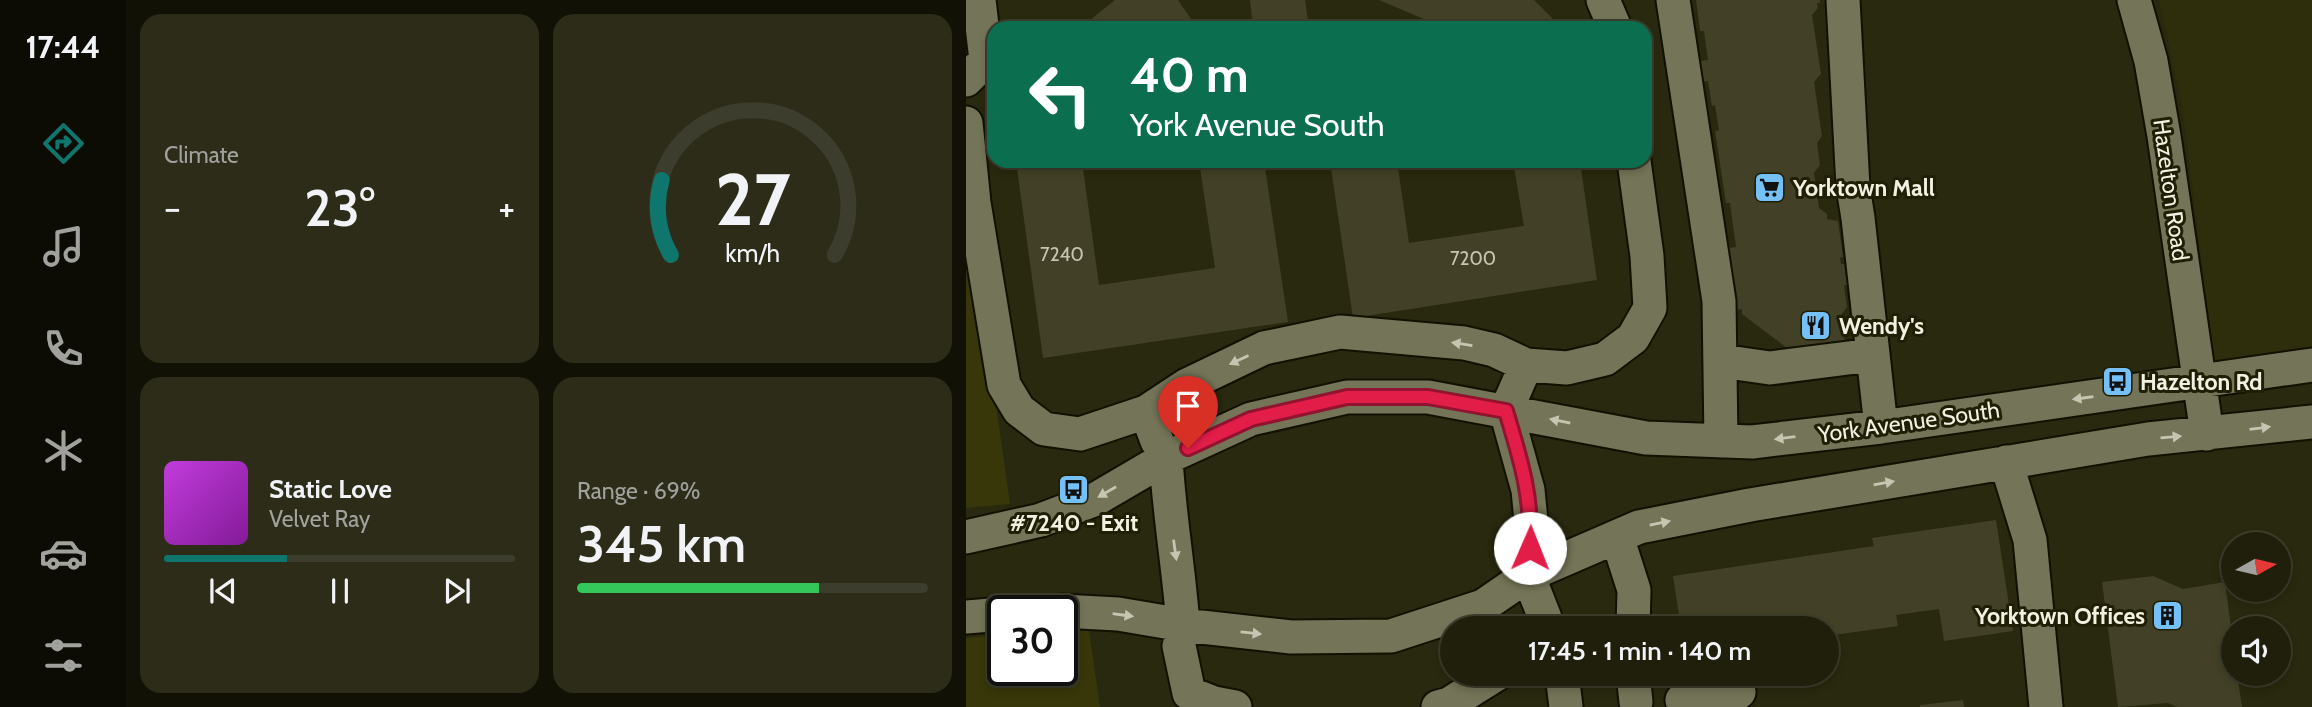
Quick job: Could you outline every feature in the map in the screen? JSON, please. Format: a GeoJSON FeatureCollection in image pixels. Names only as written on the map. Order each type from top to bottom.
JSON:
{"type":"FeatureCollection","features":[{"type":"Feature","properties":{"kind":"street"},"geometry":{"type":"LineString","coordinates":[[966,80],[986,60],[979,0]]}},
{"type":"Feature","properties":{"kind":"street"},"geometry":{"type":"LineString","coordinates":[[1603,0],[1612,21]]}},
{"type":"Feature","properties":{"kind":"street"},"geometry":{"type":"LineString","coordinates":[[1673,0],[1719,301],[1720,441]]}},
{"type":"Feature","properties":{"kind":"street"},"geometry":{"type":"LineString","coordinates":[[1843,0],[1853,187],[1881,427]]}},
{"type":"Feature","properties":{"kind":"street","name":"Hazelton Road"},"geometry":{"type":"LineString","coordinates":[[2134,0],[2151,61],[2164,136],[2207,434]]}},
{"type":"Feature","properties":{"kind":"street"},"geometry":{"type":"LineString","coordinates":[[966,123],[974,203],[1004,385],[1019,410],[1044,429],[1080,434],[1157,437]]}},
{"type":"Feature","properties":{"kind":"street"},"geometry":{"type":"LineString","coordinates":[[1235,707],[1214,703],[1189,693],[1181,636],[1180,590],[1157,437],[1187,385],[1264,348],[1340,332],[1464,343],[1494,350],[1526,365],[1567,368],[1605,359],[1633,338],[1650,308],[1647,256],[1635,168]]}},
{"type":"Feature","properties":{"kind":"street"},"geometry":{"type":"LineString","coordinates":[[1721,361],[1770,368],[1872,355]]}},
{"type":"Feature","properties":{"kind":"street"},"geometry":{"type":"LineString","coordinates":[[1526,365],[1506,411],[1528,490],[1531,521],[1528,575],[1544,616]]}},
{"type":"Feature","properties":{"kind":"street","name":"York Avenue South"},"geometry":{"type":"LineString","coordinates":[[974,536],[1041,520],[1096,499],[1157,437],[1347,397],[1428,397],[1646,438],[1752,442],[1881,427],[2312,365]]}},
{"type":"Feature","properties":{"kind":"street"},"geometry":{"type":"LineString","coordinates":[[1078,612],[1118,614],[1181,636],[1391,636],[1483,606],[1528,575],[1639,527],[2148,439],[2312,422]]}},
{"type":"Feature","properties":{"kind":"street"},"geometry":{"type":"LineString","coordinates":[[2006,462],[2030,540],[2046,707]]}},
{"type":"Feature","properties":{"kind":"street"},"geometry":{"type":"LineString","coordinates":[[1617,537],[1634,590],[1633,616]]}},
{"type":"Feature","properties":{"kind":"street"},"geometry":{"type":"LineString","coordinates":[[1438,707],[1449,704],[1478,686]]}},
{"type":"Feature","properties":{"kind":"street"},"geometry":{"type":"LineString","coordinates":[[1563,686],[1566,707]]}},
{"type":"Feature","properties":{"kind":"street"},"geometry":{"type":"LineString","coordinates":[[1682,700],[1739,692]]}},
{"type":"Feature","properties":{"kind":"shaded area"},"geometry":{"type":"Polygon","coordinates":[[[2159,0],[2312,0],[2312,379],[2218,392],[2182,105],[2159,0]]]}},
{"type":"Feature","properties":{"kind":"shaded area"},"geometry":{"type":"Polygon","coordinates":[[[966,190],[1010,504],[966,508],[966,190]]]}},
{"type":"Feature","properties":{"kind":"shaded area"},"geometry":{"type":"Polygon","coordinates":[[[1078,631],[1089,631],[1100,707],[966,707],[966,638],[987,636],[987,686],[1078,686],[1078,631]]]}},
{"type":"Feature","properties":{"kind":"building"},"geometry":{"type":"Polygon","coordinates":[[[1115,0],[1178,0],[1191,19],[1189,21],[1089,21],[1115,0]]]}},
{"type":"Feature","properties":{"kind":"building"},"geometry":{"type":"Polygon","coordinates":[[[1250,0],[1305,0],[1308,21],[1252,21],[1250,0]]]}},
{"type":"Feature","properties":{"kind":"building"},"geometry":{"type":"Polygon","coordinates":[[[1379,0],[1534,0],[1555,21],[1428,21],[1379,0]]]}},
{"type":"Feature","properties":{"kind":"building","name":"Yorktown Mall"},"geometry":{"type":"Polygon","coordinates":[[[1696,0],[1820,0],[1812,15],[1821,74],[1814,82],[1822,136],[1817,143],[1820,165],[1814,173],[1819,208],[1827,214],[1827,219],[1838,221],[1843,257],[1840,258],[1841,264],[1844,264],[1847,285],[1844,285],[1847,307],[1841,315],[1845,343],[1791,351],[1742,314],[1742,309],[1736,310],[1727,248],[1736,247],[1715,131],[1719,130],[1715,105],[1712,106],[1708,81],[1693,83],[1690,62],[1708,60],[1704,31],[1700,31],[1696,0]]]}},
{"type":"Feature","properties":{"kind":"building"},"geometry":{"type":"Polygon","coordinates":[[[1017,168],[1083,168],[1099,285],[1215,268],[1200,168],[1265,168],[1288,322],[1043,358],[1017,168]]]}},
{"type":"Feature","properties":{"kind":"building"},"geometry":{"type":"Polygon","coordinates":[[[1331,168],[1398,168],[1409,243],[1524,226],[1514,168],[1581,168],[1597,280],[1353,318],[1331,168]]]}},
{"type":"Feature","properties":{"kind":"building"},"geometry":{"type":"Polygon","coordinates":[[[1996,520],[2013,631],[1944,641],[1939,609],[1896,615],[1898,626],[1839,634],[1839,616],[1679,616],[1673,576],[1874,546],[1872,538],[1996,520]]]}},
{"type":"Feature","properties":{"kind":"building","name":"Yorktown Offices"},"geometry":{"type":"Polygon","coordinates":[[[2153,576],[2183,589],[2221,583],[2221,602],[2228,602],[2229,616],[2221,616],[2221,686],[2239,686],[2242,707],[2177,707],[2168,703],[2118,707],[2102,582],[2153,576]]]}},
{"type":"Feature","properties":{"kind":"building"},"geometry":{"type":"Polygon","coordinates":[[[1963,700],[1964,707],[1920,707],[1920,705],[1963,700]]]}},
{"type":"Feature","properties":{"kind":"place","name":"Yorktown Mall"},"geometry":{"type":"Point","coordinates":[1770,188]}},
{"type":"Feature","properties":{"kind":"place","name":"Wendy's"},"geometry":{"type":"Point","coordinates":[1816,326]}},
{"type":"Feature","properties":{"kind":"place","name":"Hazelton Rd"},"geometry":{"type":"Point","coordinates":[2117,382]}},
{"type":"Feature","properties":{"kind":"place","name":"#7240 - Exit"},"geometry":{"type":"Point","coordinates":[1074,489]}},
{"type":"Feature","properties":{"kind":"place","name":"Yorktown Offices"},"geometry":{"type":"Point","coordinates":[2168,616]}},
{"type":"Feature","properties":{"kind":"route"},"geometry":{"type":"LineString","coordinates":[[1188,448],[1251,419],[1347,397],[1428,397],[1506,411],[1528,490],[1530,548]]}}]}
